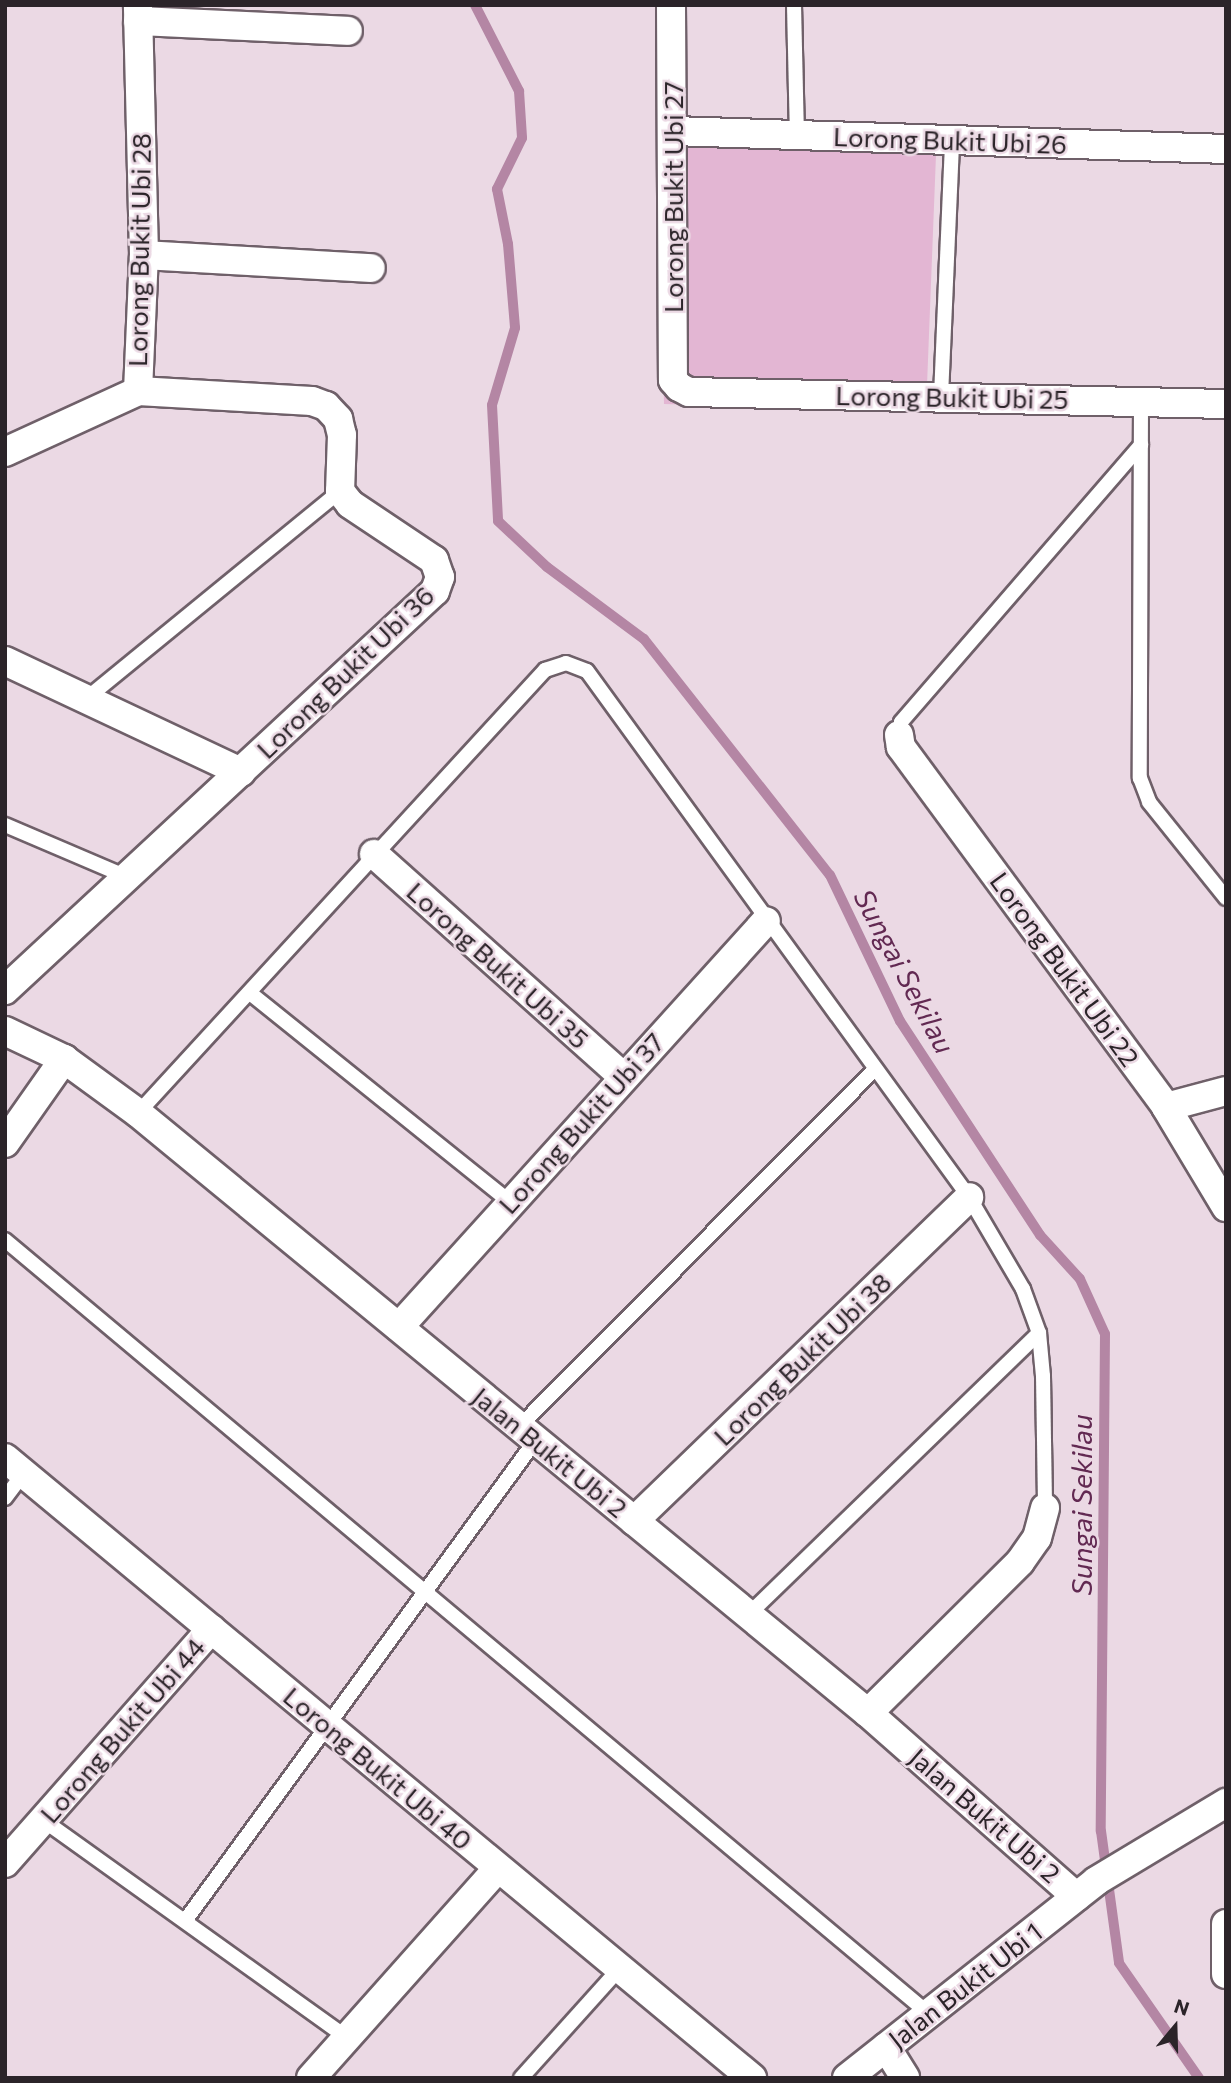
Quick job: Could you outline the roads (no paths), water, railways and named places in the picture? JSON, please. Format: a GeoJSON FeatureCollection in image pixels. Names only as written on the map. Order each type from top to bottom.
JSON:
{"type":"FeatureCollection","features":[{"type":"Feature","properties":{"kind":"street","name":"Lorong Bukit Ubi 27"},"geometry":{"type":"LineString","coordinates":[[671,5],[673,380],[679,387]]}},
{"type":"Feature","properties":{"kind":"street"},"geometry":{"type":"LineString","coordinates":[[138,13],[348,31]]}},
{"type":"Feature","properties":{"kind":"street","name":"Lorong Bukit Ubi 28"},"geometry":{"type":"LineString","coordinates":[[5,452],[138,391],[144,255],[138,13]]}},
{"type":"Feature","properties":{"kind":"street","name":"Lorong Bukit Ubi 26"},"geometry":{"type":"LineString","coordinates":[[673,131],[1226,149]]}},
{"type":"Feature","properties":{"kind":"street"},"geometry":{"type":"LineString","coordinates":[[144,255],[371,268]]}},
{"type":"Feature","properties":{"kind":"street","name":"Lorong Bukit Ubi 25"},"geometry":{"type":"LineString","coordinates":[[679,387],[689,392],[1226,404]]}},
{"type":"Feature","properties":{"kind":"street"},"geometry":{"type":"LineString","coordinates":[[138,391],[312,401],[326,406],[338,419],[342,435],[340,491]]}},
{"type":"Feature","properties":{"kind":"street","name":"Lorong Bukit Ubi 36"},"geometry":{"type":"LineString","coordinates":[[5,990],[435,591],[440,577],[434,560],[350,503],[340,491]]}},
{"type":"Feature","properties":{"kind":"street"},"geometry":{"type":"LineString","coordinates":[[5,661],[241,772]]}},
{"type":"Feature","properties":{"kind":"street","name":"Lorong Bukit Ubi 22"},"geometry":{"type":"LineString","coordinates":[[899,735],[901,747],[1166,1107],[1226,1207]]}},
{"type":"Feature","properties":{"kind":"street","name":"Lorong Bukit Ubi 35"},"geometry":{"type":"LineString","coordinates":[[374,854],[622,1076]]}},
{"type":"Feature","properties":{"kind":"street","name":"Lorong Bukit Ubi 37"},"geometry":{"type":"LineString","coordinates":[[399,1327],[622,1076],[766,921]]}},
{"type":"Feature","properties":{"kind":"street","name":"Jalan Bukit Ubi 2"},"geometry":{"type":"LineString","coordinates":[[5,1031],[64,1059],[138,1113],[748,1615],[1087,1889]]}},
{"type":"Feature","properties":{"kind":"street"},"geometry":{"type":"LineString","coordinates":[[5,1143],[64,1059]]}},
{"type":"Feature","properties":{"kind":"street"},"geometry":{"type":"LineString","coordinates":[[1166,1107],[1226,1091]]}},
{"type":"Feature","properties":{"kind":"street","name":"Lorong Bukit Ubi 38"},"geometry":{"type":"LineString","coordinates":[[634,1521],[969,1197]]}},
{"type":"Feature","properties":{"kind":"street","name":"Lorong Bukit Ubi 40"},"geometry":{"type":"LineString","coordinates":[[15,1466],[752,2078]]}},
{"type":"Feature","properties":{"kind":"street"},"geometry":{"type":"LineString","coordinates":[[868,1713],[1020,1562],[1037,1538],[1045,1508]]}},
{"type":"Feature","properties":{"kind":"street","name":"Lorong Bukit Ubi 44"},"geometry":{"type":"LineString","coordinates":[[5,1863],[211,1629]]}},
{"type":"Feature","properties":{"kind":"street","name":"Jalan Bukit Ubi 1"},"geometry":{"type":"LineString","coordinates":[[847,2078],[1087,1889],[1147,1849],[1226,1803]]}},
{"type":"Feature","properties":{"kind":"street"},"geometry":{"type":"LineString","coordinates":[[311,2078],[498,1868]]}},
{"type":"Feature","properties":{"kind":"street"},"geometry":{"type":"LineString","coordinates":[[1226,1924],[1226,1974]]}},
{"type":"Feature","properties":{"kind":"street"},"geometry":{"type":"LineString","coordinates":[[886,2047],[905,2078]]}},
{"type":"Feature","properties":{"kind":"lane"},"geometry":{"type":"LineString","coordinates":[[794,5],[797,134]]}},
{"type":"Feature","properties":{"kind":"lane"},"geometry":{"type":"LineString","coordinates":[[941,396],[952,140]]}},
{"type":"Feature","properties":{"kind":"lane"},"geometry":{"type":"LineString","coordinates":[[1141,402],[1140,778],[1149,802],[1226,898]]}},
{"type":"Feature","properties":{"kind":"lane"},"geometry":{"type":"LineString","coordinates":[[899,735],[901,722],[1141,445]]}},
{"type":"Feature","properties":{"kind":"lane"},"geometry":{"type":"LineString","coordinates":[[86,699],[340,491]]}},
{"type":"Feature","properties":{"kind":"lane"},"geometry":{"type":"LineString","coordinates":[[138,1113],[545,670],[566,663],[587,671],[969,1197],[1023,1289],[1039,1333],[1045,1508]]}},
{"type":"Feature","properties":{"kind":"lane"},"geometry":{"type":"LineString","coordinates":[[5,825],[127,877]]}},
{"type":"Feature","properties":{"kind":"lane"},"geometry":{"type":"LineString","coordinates":[[250,993],[510,1202]]}},
{"type":"Feature","properties":{"kind":"lane"},"geometry":{"type":"LineString","coordinates":[[185,1921],[424,1590],[527,1434],[875,1069]]}},
{"type":"Feature","properties":{"kind":"lane"},"geometry":{"type":"LineString","coordinates":[[5,1240],[929,2014]]}},
{"type":"Feature","properties":{"kind":"lane"},"geometry":{"type":"LineString","coordinates":[[748,1615],[1039,1333]]}},
{"type":"Feature","properties":{"kind":"lane"},"geometry":{"type":"LineString","coordinates":[[5,1499],[15,1466]]}},
{"type":"Feature","properties":{"kind":"lane"},"geometry":{"type":"LineString","coordinates":[[43,1820],[347,2038]]}},
{"type":"Feature","properties":{"kind":"lane"},"geometry":{"type":"LineString","coordinates":[[520,2078],[619,1969]]}},
{"type":"Feature","properties":{"kind":"waterway","name":"Sungai Sekilau"},"geometry":{"type":"LineString","coordinates":[[475,5],[519,91],[522,138],[497,189],[508,244],[515,328],[492,405],[498,521],[547,567],[644,639],[830,875],[900,1021],[1040,1235],[1080,1279],[1105,1334],[1101,1831],[1119,1963],[1199,2078]]}}]}
